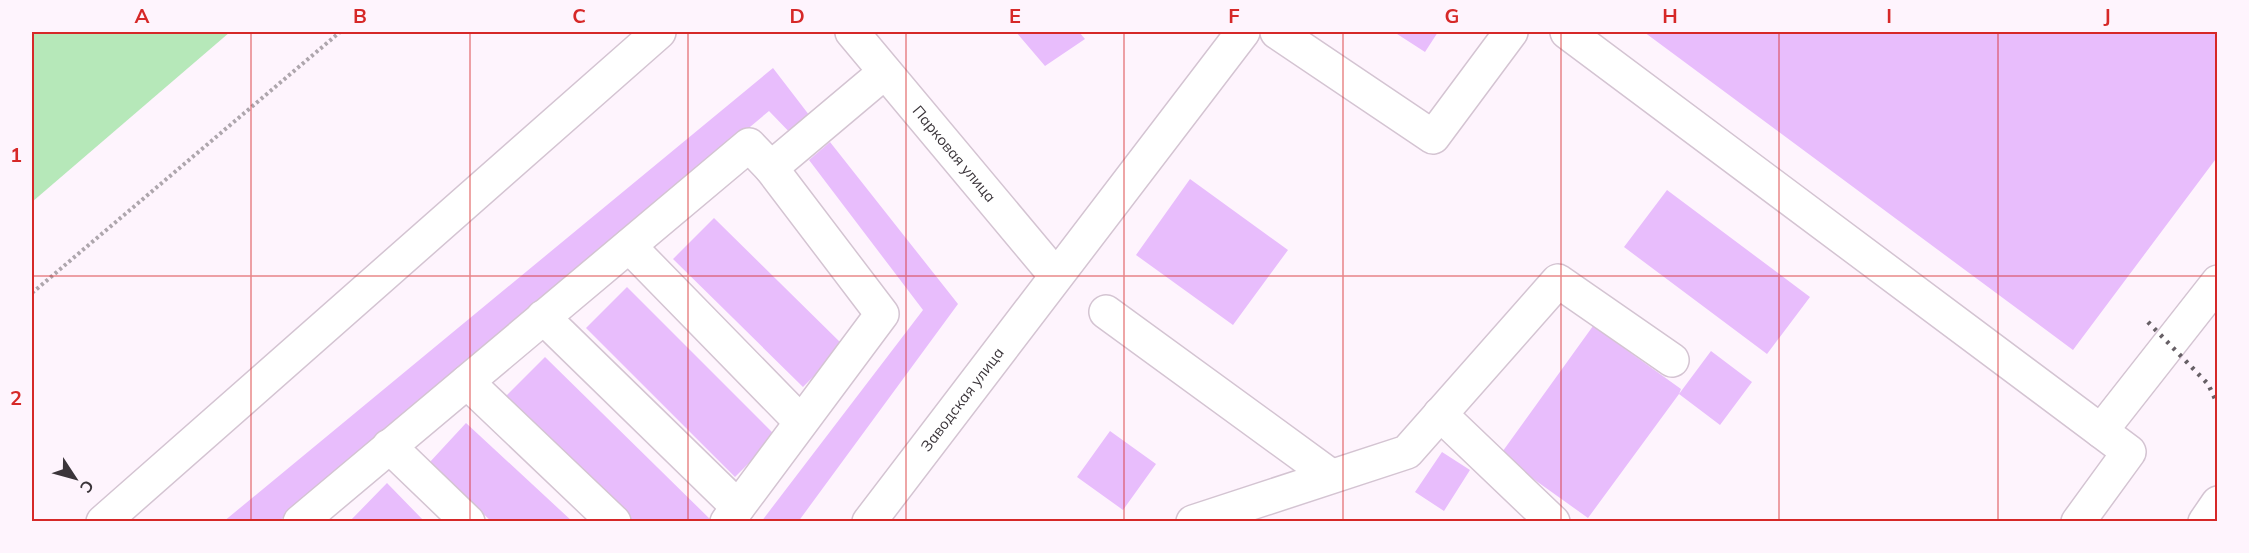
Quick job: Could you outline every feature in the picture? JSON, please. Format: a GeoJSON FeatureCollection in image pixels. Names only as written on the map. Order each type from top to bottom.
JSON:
{"type":"FeatureCollection","features":[{"type":"Feature","properties":{"kind":"street"},"geometry":{"type":"LineString","coordinates":[[103,522],[659,32]]}},
{"type":"Feature","properties":{"kind":"street","name":"Парковая улица"},"geometry":{"type":"LineString","coordinates":[[852,32],[1056,276]]}},
{"type":"Feature","properties":{"kind":"street","name":"Заводская улица"},"geometry":{"type":"LineString","coordinates":[[869,522],[1243,32]]}},
{"type":"Feature","properties":{"kind":"street"},"geometry":{"type":"LineString","coordinates":[[1277,32],[1433,137],[1511,32]]}},
{"type":"Feature","properties":{"kind":"street"},"geometry":{"type":"LineString","coordinates":[[1567,32],[2129,452],[2078,522]]}},
{"type":"Feature","properties":{"kind":"street"},"geometry":{"type":"LineString","coordinates":[[771,168],[885,72]]}},
{"type":"Feature","properties":{"kind":"street"},"geometry":{"type":"LineString","coordinates":[[313,518],[389,446],[467,382],[543,317],[749,145],[771,168],[882,314],[733,514],[543,317]]}},
{"type":"Feature","properties":{"kind":"street"},"geometry":{"type":"LineString","coordinates":[[629,246],[801,422]]}},
{"type":"Feature","properties":{"kind":"street"},"geometry":{"type":"LineString","coordinates":[[1193,522],[1407,452],[1558,281],[1672,360]]}},
{"type":"Feature","properties":{"kind":"street"},"geometry":{"type":"LineString","coordinates":[[2101,431],[2217,282]]}},
{"type":"Feature","properties":{"kind":"street"},"geometry":{"type":"LineString","coordinates":[[1106,312],[1331,476]]}},
{"type":"Feature","properties":{"kind":"street"},"geometry":{"type":"LineString","coordinates":[[467,382],[614,522]]}},
{"type":"Feature","properties":{"kind":"street"},"geometry":{"type":"LineString","coordinates":[[1440,414],[1553,522]]}},
{"type":"Feature","properties":{"kind":"street"},"geometry":{"type":"LineString","coordinates":[[389,446],[468,522]]}},
{"type":"Feature","properties":{"kind":"street"},"geometry":{"type":"LineString","coordinates":[[2205,522],[2217,503]]}},
{"type":"Feature","properties":{"kind":"path"},"geometry":{"type":"LineString","coordinates":[[32,293],[340,32]]}},
{"type":"Feature","properties":{"kind":"green space"},"geometry":{"type":"Polygon","coordinates":[[[32,32],[230,32],[32,202],[32,32]]]}},
{"type":"Feature","properties":{"kind":"building"},"geometry":{"type":"Polygon","coordinates":[[[1016,32],[1079,32],[1085,39],[1045,66],[1016,32]]]}},
{"type":"Feature","properties":{"kind":"building"},"geometry":{"type":"Polygon","coordinates":[[[1394,32],[1438,32],[1425,52],[1394,32]]]}},
{"type":"Feature","properties":{"kind":"building"},"geometry":{"type":"Polygon","coordinates":[[[1644,32],[2218,32],[2218,156],[2073,350],[1644,32]]]}},
{"type":"Feature","properties":{"kind":"building"},"geometry":{"type":"Polygon","coordinates":[[[773,68],[816,124],[797,140],[769,111],[278,522],[223,522],[773,68]]]}},
{"type":"Feature","properties":{"kind":"building"},"geometry":{"type":"Polygon","coordinates":[[[830,142],[958,304],[798,522],[761,522],[923,310],[809,160],[830,142]]]}},
{"type":"Feature","properties":{"kind":"building"},"geometry":{"type":"Polygon","coordinates":[[[1190,179],[1288,250],[1233,325],[1136,255],[1190,179]]]}},
{"type":"Feature","properties":{"kind":"building"},"geometry":{"type":"Polygon","coordinates":[[[1667,190],[1810,297],[1767,354],[1624,247],[1667,190]]]}},
{"type":"Feature","properties":{"kind":"building"},"geometry":{"type":"Polygon","coordinates":[[[714,218],[844,346],[803,387],[673,259],[714,218]]]}},
{"type":"Feature","properties":{"kind":"building"},"geometry":{"type":"Polygon","coordinates":[[[627,287],[776,436],[735,477],[586,328],[627,287]]]}},
{"type":"Feature","properties":{"kind":"building"},"geometry":{"type":"Polygon","coordinates":[[[1593,326],[1681,389],[1588,518],[1500,455],[1593,326]]]}},
{"type":"Feature","properties":{"kind":"building"},"geometry":{"type":"Polygon","coordinates":[[[1711,351],[1752,382],[1720,425],[1679,394],[1711,351]]]}},
{"type":"Feature","properties":{"kind":"building"},"geometry":{"type":"Polygon","coordinates":[[[545,357],[713,522],[634,522],[506,396],[545,357]]]}},
{"type":"Feature","properties":{"kind":"building"},"geometry":{"type":"Polygon","coordinates":[[[466,423],[573,522],[492,522],[429,463],[466,423]]]}},
{"type":"Feature","properties":{"kind":"building"},"geometry":{"type":"Polygon","coordinates":[[[1110,431],[1156,464],[1123,510],[1077,477],[1110,431]]]}},
{"type":"Feature","properties":{"kind":"building"},"geometry":{"type":"Polygon","coordinates":[[[1442,452],[1470,470],[1444,511],[1415,492],[1442,452]]]}},
{"type":"Feature","properties":{"kind":"building"},"geometry":{"type":"Polygon","coordinates":[[[387,483],[425,522],[349,522],[387,483]]]}},
{"type":"Feature","properties":{"kind":"railway"},"geometry":{"type":"LineString","coordinates":[[2148,322],[2208,384],[2218,405]]}}]}
